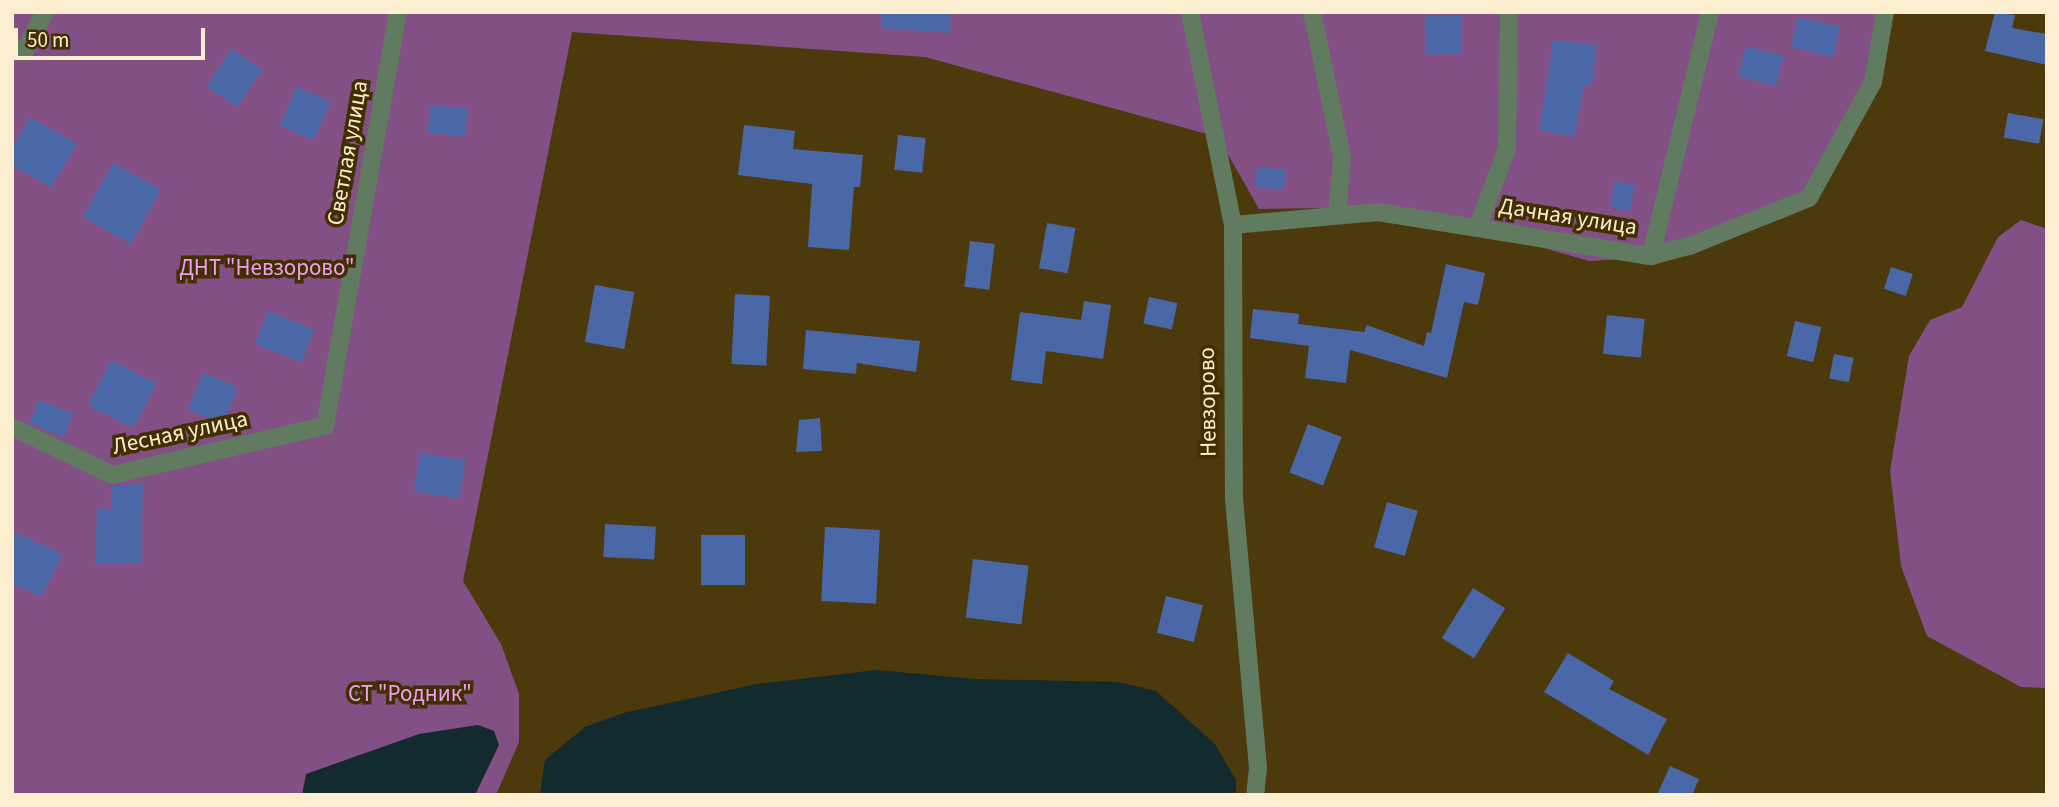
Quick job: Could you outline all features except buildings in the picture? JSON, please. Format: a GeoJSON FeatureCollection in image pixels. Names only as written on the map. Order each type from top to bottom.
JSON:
{"type":"FeatureCollection","features":[{"type":"Feature","properties":{"kind":"street"},"geometry":{"type":"LineString","coordinates":[[12,46],[24,52],[45,12]]}},
{"type":"Feature","properties":{"kind":"street","name":"Светлая улица"},"geometry":{"type":"LineString","coordinates":[[326,426],[398,12]]}},
{"type":"Feature","properties":{"kind":"street","name":"Невзорово"},"geometry":{"type":"LineString","coordinates":[[1190,12],[1233,225],[1234,499],[1258,768],[1255,795]]}},
{"type":"Feature","properties":{"kind":"street"},"geometry":{"type":"LineString","coordinates":[[1312,12],[1342,157],[1337,215]]}},
{"type":"Feature","properties":{"kind":"street"},"geometry":{"type":"LineString","coordinates":[[1478,227],[1507,148],[1509,12]]}},
{"type":"Feature","properties":{"kind":"street"},"geometry":{"type":"LineString","coordinates":[[1651,256],[1710,12]]}},
{"type":"Feature","properties":{"kind":"street","name":"Дачная улица"},"geometry":{"type":"LineString","coordinates":[[1233,225],[1378,212],[1651,256],[1692,245],[1809,198],[1873,82],[1885,12]]}},
{"type":"Feature","properties":{"kind":"street","name":"Лесная улица"},"geometry":{"type":"LineString","coordinates":[[12,427],[112,475],[326,426]]}},
{"type":"Feature","properties":{"kind":"green space","name":"ДНТ \"Невзорово\""},"geometry":{"type":"Polygon","coordinates":[[[12,12],[1889,12],[1880,66],[1790,211],[1692,255],[1589,261],[1402,207],[1259,209],[1218,137],[925,57],[572,32],[463,581],[501,644],[519,694],[519,742],[496,795],[12,795],[12,12]]]}},
{"type":"Feature","properties":{"kind":"green space"},"geometry":{"type":"Polygon","coordinates":[[[2021,220],[2047,229],[2047,688],[2021,687],[1927,636],[1901,566],[1890,471],[1909,356],[1930,320],[1962,307],[1998,237],[2021,220]]]}},
{"type":"Feature","properties":{"kind":"water"},"geometry":{"type":"Polygon","coordinates":[[[876,670],[975,679],[1118,682],[1156,691],[1215,744],[1236,780],[1236,795],[540,795],[545,760],[585,727],[623,713],[757,684],[876,670]]]}},
{"type":"Feature","properties":{"kind":"water"},"geometry":{"type":"Polygon","coordinates":[[[478,725],[494,731],[499,745],[475,795],[302,795],[306,774],[419,734],[478,725]]]}},
{"type":"Feature","properties":{"kind":"park label","name":"СТ \"Родник\""},"geometry":{"type":"Point","coordinates":[410,694]}}]}
